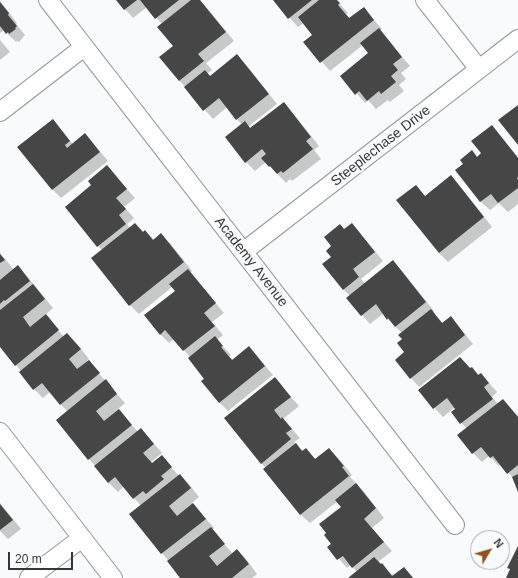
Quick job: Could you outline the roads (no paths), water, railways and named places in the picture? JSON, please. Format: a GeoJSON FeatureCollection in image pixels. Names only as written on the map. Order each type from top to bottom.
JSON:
{"type":"FeatureCollection","features":[{"type":"Feature","properties":{"kind":"street","name":"Academy Avenue"},"geometry":{"type":"LineString","coordinates":[[48,0],[454,525]]}},
{"type":"Feature","properties":{"kind":"street"},"geometry":{"type":"LineString","coordinates":[[425,0],[479,69]]}},
{"type":"Feature","properties":{"kind":"street","name":"Steeplechase Drive"},"geometry":{"type":"LineString","coordinates":[[243,252],[518,39]]}},
{"type":"Feature","properties":{"kind":"street"},"geometry":{"type":"LineString","coordinates":[[0,112],[84,47]]}},
{"type":"Feature","properties":{"kind":"street"},"geometry":{"type":"LineString","coordinates":[[0,432],[113,578]]}},
{"type":"Feature","properties":{"kind":"street"},"geometry":{"type":"LineString","coordinates":[[29,578],[82,538]]}}]}
